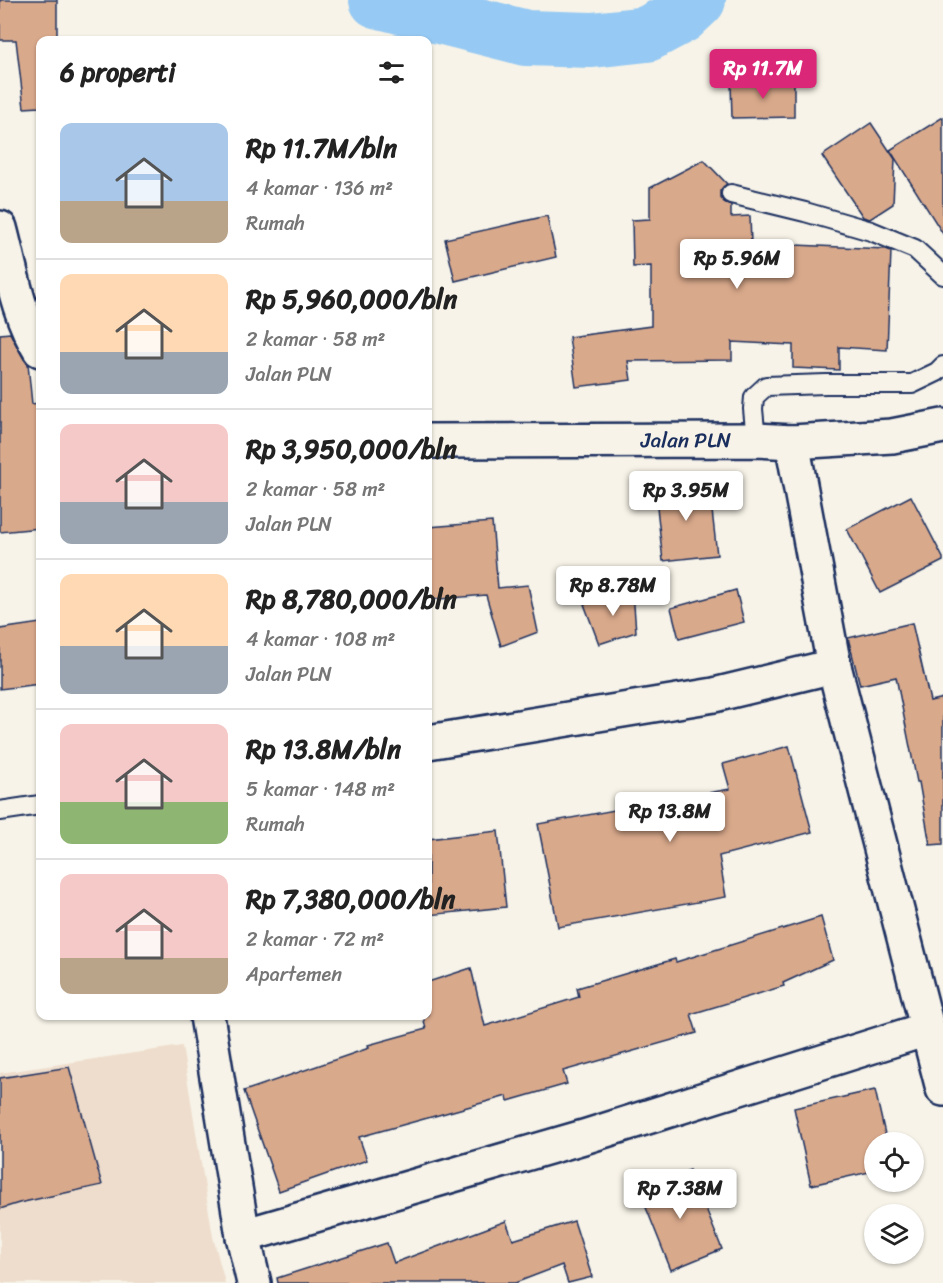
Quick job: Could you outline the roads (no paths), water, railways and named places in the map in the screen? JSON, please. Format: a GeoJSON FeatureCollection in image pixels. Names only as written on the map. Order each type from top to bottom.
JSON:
{"type":"FeatureCollection","features":[{"type":"Feature","properties":{"kind":"street"},"geometry":{"type":"LineString","coordinates":[[0,228],[23,317],[36,343]]}},
{"type":"Feature","properties":{"kind":"street","name":"Jalan PLN"},"geometry":{"type":"LineString","coordinates":[[432,441],[756,440],[792,442],[892,436],[943,426]]}},
{"type":"Feature","properties":{"kind":"street"},"geometry":{"type":"LineString","coordinates":[[792,442],[834,666],[943,1089]]}},
{"type":"Feature","properties":{"kind":"street"},"geometry":{"type":"LineString","coordinates":[[432,741],[714,695],[834,666]]}},
{"type":"Feature","properties":{"kind":"street"},"geometry":{"type":"LineString","coordinates":[[208,1020],[243,1236],[254,1283]]}},
{"type":"Feature","properties":{"kind":"street"},"geometry":{"type":"LineString","coordinates":[[243,1236],[587,1136],[927,1029]]}},
{"type":"Feature","properties":{"kind":"lane"},"geometry":{"type":"LineString","coordinates":[[730,194],[871,231],[915,249],[943,275]]}},
{"type":"Feature","properties":{"kind":"lane"},"geometry":{"type":"LineString","coordinates":[[756,440],[754,397],[765,386],[912,384],[943,366]]}},
{"type":"Feature","properties":{"kind":"lane"},"geometry":{"type":"LineString","coordinates":[[0,811],[36,806]]}},
{"type":"Feature","properties":{"kind":"waterway"},"geometry":{"type":"LineString","coordinates":[[377,0],[526,38],[592,40],[647,34],[681,16],[698,0]]}}]}
